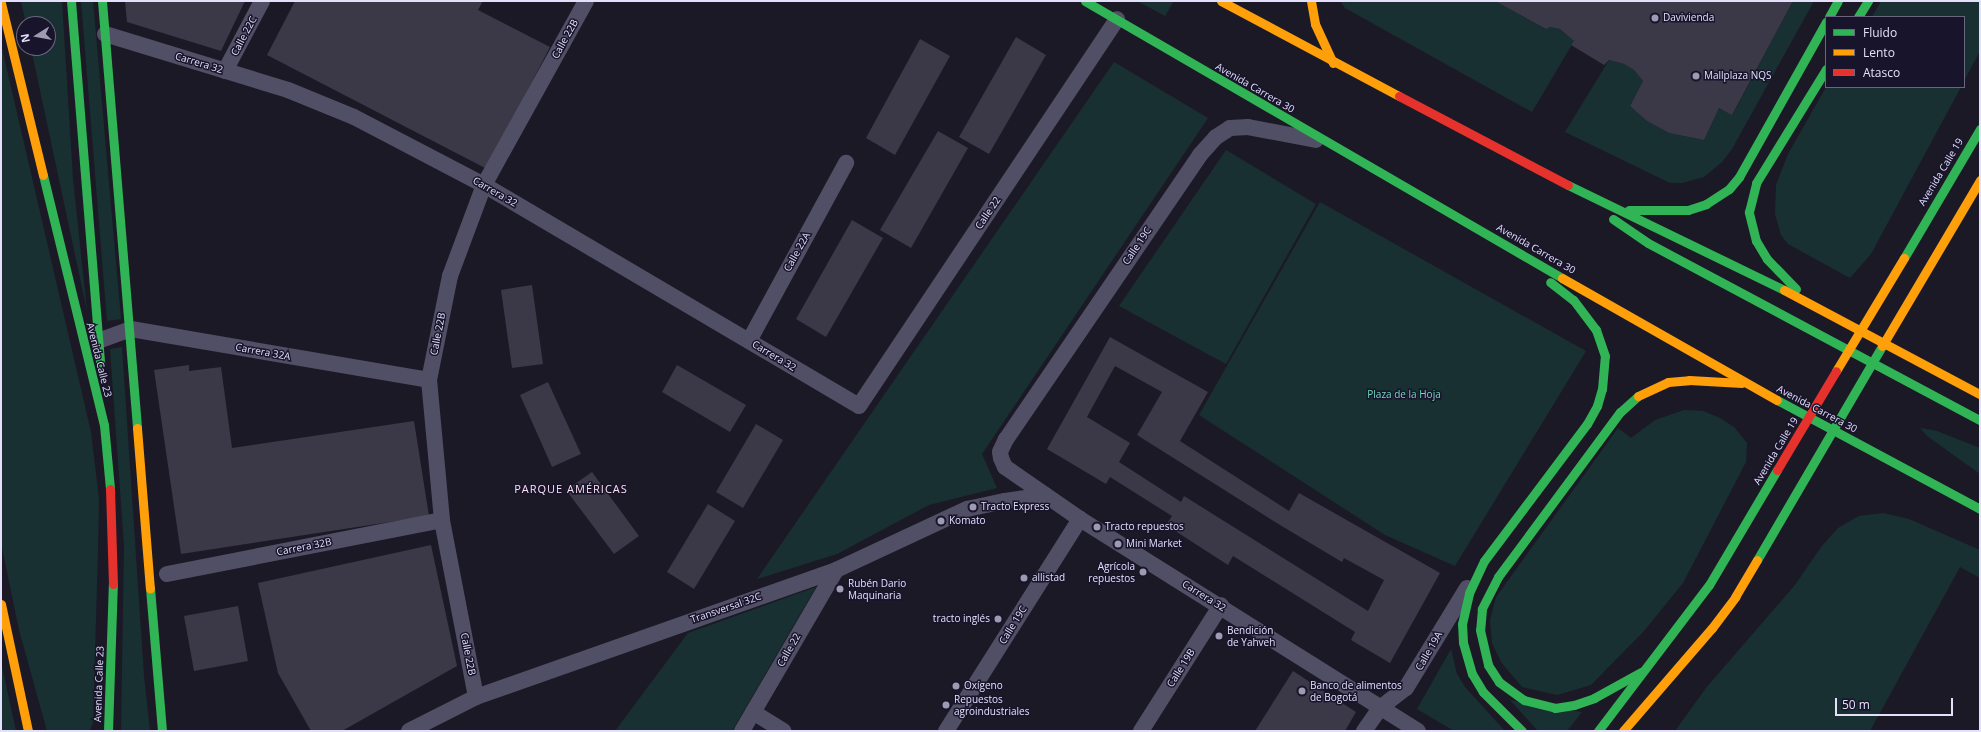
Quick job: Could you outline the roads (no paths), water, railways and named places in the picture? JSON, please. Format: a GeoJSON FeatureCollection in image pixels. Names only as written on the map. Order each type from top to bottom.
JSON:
{"type":"FeatureCollection","features":[{"type":"Feature","properties":{"kind":"main road"},"geometry":{"type":"LineString","coordinates":[[71,1],[104,425]]}},
{"type":"Feature","properties":{"kind":"main road"},"geometry":{"type":"LineString","coordinates":[[102,1],[131,329],[162,731]]}},
{"type":"Feature","properties":{"kind":"main road","name":"Avenida Carrera 30"},"geometry":{"type":"LineString","coordinates":[[1085,1],[1325,142],[1746,383],[1980,509]]}},
{"type":"Feature","properties":{"kind":"main road"},"geometry":{"type":"LineString","coordinates":[[1221,1],[1333,63],[1555,179],[1808,301],[1980,394]]}},
{"type":"Feature","properties":{"kind":"main road"},"geometry":{"type":"LineString","coordinates":[[1311,1],[1316,24],[1333,63]]}},
{"type":"Feature","properties":{"kind":"main road"},"geometry":{"type":"LineString","coordinates":[[1830,16],[1838,1]]}},
{"type":"Feature","properties":{"kind":"main road"},"geometry":{"type":"LineString","coordinates":[[1859,16],[1868,1]]}},
{"type":"Feature","properties":{"kind":"main road","name":"Avenida Calle 23"},"geometry":{"type":"LineString","coordinates":[[1,3],[104,425],[109,473],[113,584],[110,709],[108,731]]}},
{"type":"Feature","properties":{"kind":"main road"},"geometry":{"type":"LineString","coordinates":[[1617,209],[1670,212],[1688,210],[1725,193],[1739,177],[1825,24]]}},
{"type":"Feature","properties":{"kind":"main road"},"geometry":{"type":"LineString","coordinates":[[1808,301],[1767,259],[1751,228],[1749,212],[1756,183],[1825,71]]}},
{"type":"Feature","properties":{"kind":"main road","name":"Avenida Calle 19"},"geometry":{"type":"LineString","coordinates":[[1598,731],[1641,672],[1709,586],[1980,129]]}},
{"type":"Feature","properties":{"kind":"main road"},"geometry":{"type":"LineString","coordinates":[[1555,179],[1648,242],[1980,420]]}},
{"type":"Feature","properties":{"kind":"main road"},"geometry":{"type":"LineString","coordinates":[[1622,731],[1712,628],[1735,597],[1980,180]]}},
{"type":"Feature","properties":{"kind":"main road"},"geometry":{"type":"LineString","coordinates":[[1495,238],[1573,300],[1587,316],[1602,343],[1606,370],[1597,406],[1587,424],[1484,561],[1463,611],[1465,655],[1472,674],[1483,692],[1522,731]]}},
{"type":"Feature","properties":{"kind":"main road"},"geometry":{"type":"LineString","coordinates":[[1641,672],[1594,698],[1574,705],[1555,708],[1524,700],[1499,682],[1488,665],[1480,630],[1482,609],[1498,577],[1620,412],[1636,397],[1668,382],[1689,380],[1746,383]]}},
{"type":"Feature","properties":{"kind":"main road"},"geometry":{"type":"LineString","coordinates":[[1,604],[28,731]]}},
{"type":"Feature","properties":{"kind":"main road"},"geometry":{"type":"LineString","coordinates":[[1636,731],[1642,708]]}},
{"type":"Feature","properties":{"kind":"main road"},"geometry":{"type":"LineString","coordinates":[[102,731],[110,709]]}},
{"type":"Feature","properties":{"kind":"main road"},"geometry":{"type":"LineString","coordinates":[[26,718],[37,731]]}},
{"type":"Feature","properties":{"kind":"street","name":"Calle 22C"},"geometry":{"type":"LineString","coordinates":[[225,71],[262,1]]}},
{"type":"Feature","properties":{"kind":"street","name":"Calle 22B"},"geometry":{"type":"LineString","coordinates":[[476,697],[442,520],[429,380],[450,276],[484,185],[583,2]]}},
{"type":"Feature","properties":{"kind":"street","name":"Calle 22"},"geometry":{"type":"LineString","coordinates":[[859,406],[1116,20]]}},
{"type":"Feature","properties":{"kind":"street","name":"Carrera 32"},"geometry":{"type":"LineString","coordinates":[[105,34],[288,90],[354,117],[484,185],[859,406]]}},
{"type":"Feature","properties":{"kind":"street","name":"Calle 19C"},"geometry":{"type":"LineString","coordinates":[[1000,452],[1006,439],[1200,155],[1216,137],[1230,128],[1248,127],[1325,142]]}},
{"type":"Feature","properties":{"kind":"street","name":"Calle 22A"},"geometry":{"type":"LineString","coordinates":[[749,341],[846,163]]}},
{"type":"Feature","properties":{"kind":"street","name":"Carrera 32A"},"geometry":{"type":"LineString","coordinates":[[98,341],[131,329],[429,380]]}},
{"type":"Feature","properties":{"kind":"street","name":"Carrera 32"},"geometry":{"type":"LineString","coordinates":[[1000,452],[1005,467],[1080,519],[1220,605],[1418,731]]}},
{"type":"Feature","properties":{"kind":"street","name":"Transversal 32C"},"geometry":{"type":"LineString","coordinates":[[409,731],[476,697],[836,570],[967,510],[1005,501],[1046,495]]}},
{"type":"Feature","properties":{"kind":"street","name":"Calle 19C"},"geometry":{"type":"LineString","coordinates":[[946,731],[1080,519]]}},
{"type":"Feature","properties":{"kind":"street","name":"Carrera 32B"},"geometry":{"type":"LineString","coordinates":[[167,574],[442,520]]}},
{"type":"Feature","properties":{"kind":"street","name":"Calle 19A"},"geometry":{"type":"LineString","coordinates":[[1364,731],[1380,708],[1400,694],[1413,678],[1484,561]]}},
{"type":"Feature","properties":{"kind":"street","name":"Calle 22"},"geometry":{"type":"LineString","coordinates":[[742,731],[836,570]]}},
{"type":"Feature","properties":{"kind":"street","name":"Calle 19B"},"geometry":{"type":"LineString","coordinates":[[1141,731],[1220,605]]}},
{"type":"Feature","properties":{"kind":"street"},"geometry":{"type":"LineString","coordinates":[[753,712],[783,731]]}},
{"type":"Feature","properties":{"kind":"place","name":"Davivienda"},"geometry":{"type":"Point","coordinates":[1655,18]}},
{"type":"Feature","properties":{"kind":"place","name":"Mallplaza NQS"},"geometry":{"type":"Point","coordinates":[1696,76]}},
{"type":"Feature","properties":{"kind":"place","name":"Tracto Express"},"geometry":{"type":"Point","coordinates":[973,507]}},
{"type":"Feature","properties":{"kind":"place","name":"Komato"},"geometry":{"type":"Point","coordinates":[941,521]}},
{"type":"Feature","properties":{"kind":"place","name":"Tracto repuestos"},"geometry":{"type":"Point","coordinates":[1097,527]}},
{"type":"Feature","properties":{"kind":"place","name":"Mini Market"},"geometry":{"type":"Point","coordinates":[1118,544]}},
{"type":"Feature","properties":{"kind":"place","name":"Agrícola repuestos"},"geometry":{"type":"Point","coordinates":[1143,572]}},
{"type":"Feature","properties":{"kind":"place","name":"allistad"},"geometry":{"type":"Point","coordinates":[1024,578]}},
{"type":"Feature","properties":{"kind":"place","name":"Rubén Dario Maquinaria"},"geometry":{"type":"Point","coordinates":[840,589]}},
{"type":"Feature","properties":{"kind":"place","name":"tracto inglés"},"geometry":{"type":"Point","coordinates":[998,619]}},
{"type":"Feature","properties":{"kind":"place","name":"Bendición de Yahveh"},"geometry":{"type":"Point","coordinates":[1219,636]}},
{"type":"Feature","properties":{"kind":"place","name":"Oxígeno"},"geometry":{"type":"Point","coordinates":[956,686]}},
{"type":"Feature","properties":{"kind":"place","name":"Banco de alimentos de Bogotá"},"geometry":{"type":"Point","coordinates":[1302,691]}},
{"type":"Feature","properties":{"kind":"place","name":"Repuestos agroindustriales"},"geometry":{"type":"Point","coordinates":[946,705]}},
{"type":"Feature","properties":{"kind":"district","name":"PARQUE AMÉRICAS"},"geometry":{"type":"Point","coordinates":[571,489]}},
{"type":"Feature","properties":{"kind":"park label","name":"Plaza de la Hoja"},"geometry":{"type":"Point","coordinates":[1404,395]}}]}
